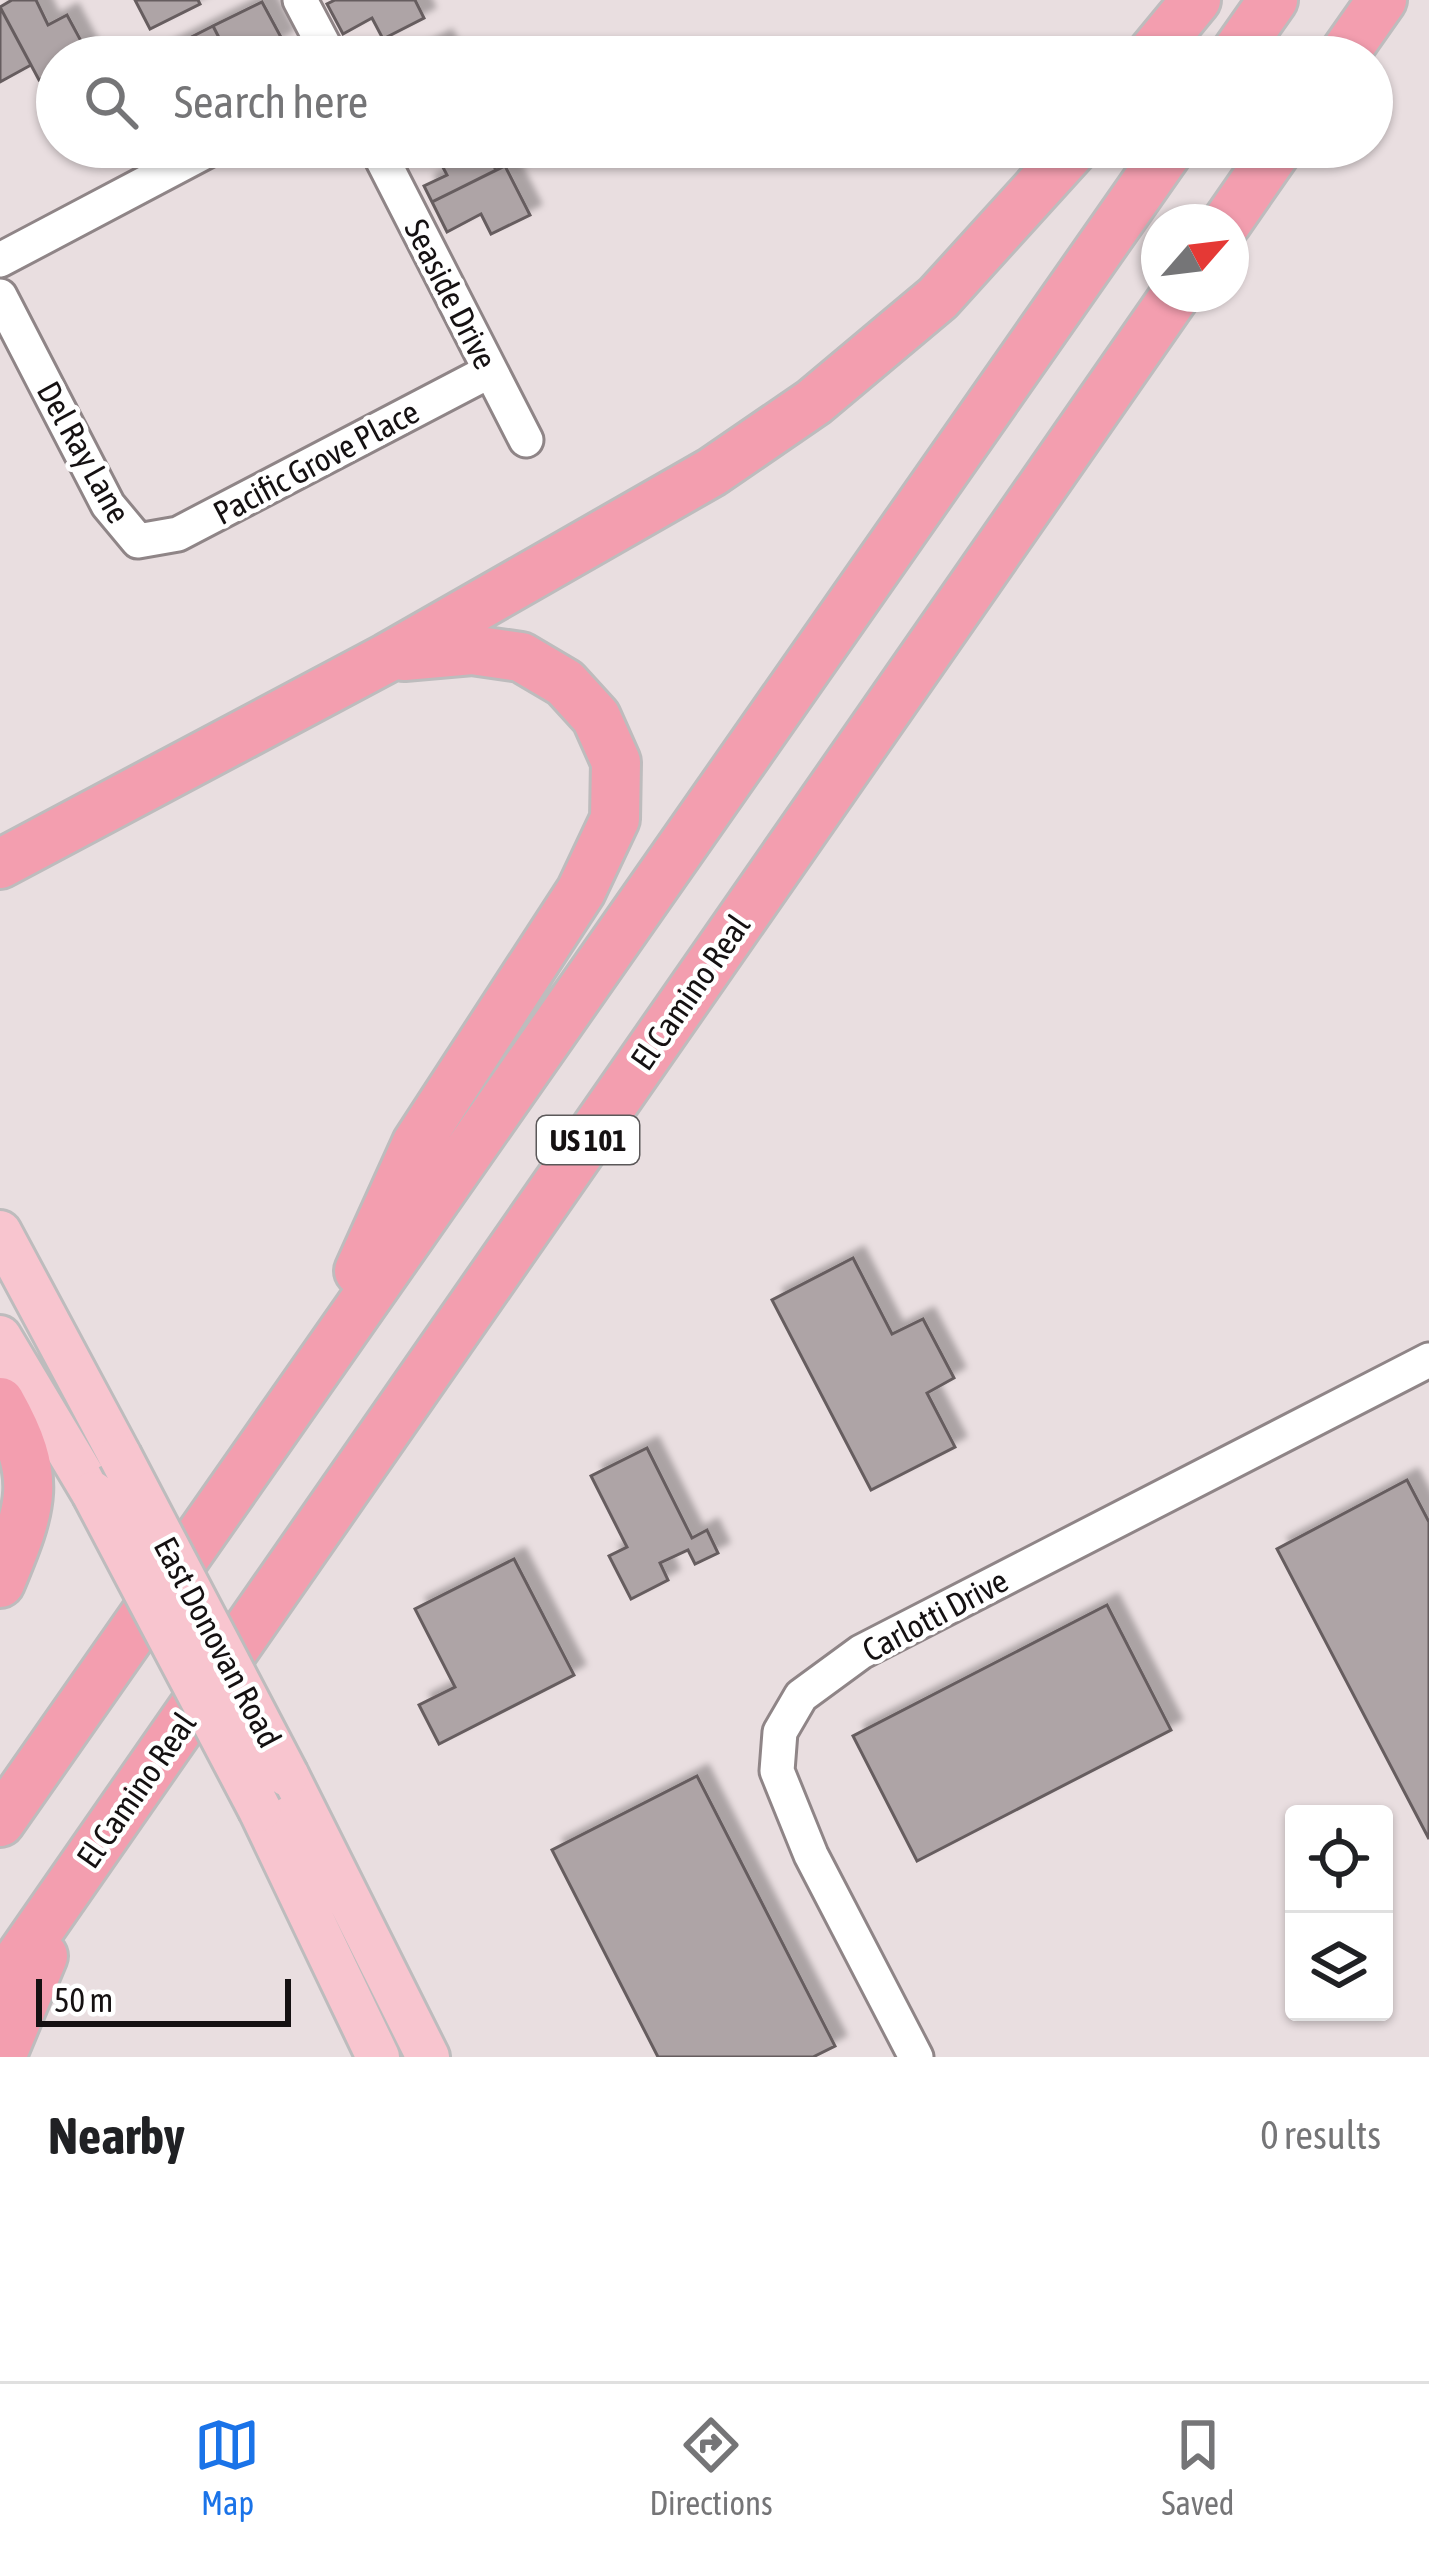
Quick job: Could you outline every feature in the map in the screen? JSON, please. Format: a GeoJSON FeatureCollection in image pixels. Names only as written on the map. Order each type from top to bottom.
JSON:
{"type":"FeatureCollection","features":[{"type":"Feature","properties":{"kind":"highway"},"geometry":{"type":"LineString","coordinates":[[1167,36],[1196,0]]}},
{"type":"Feature","properties":{"kind":"highway"},"geometry":{"type":"LineString","coordinates":[[1248,36],[1273,0]]}},
{"type":"Feature","properties":{"kind":"highway"},"geometry":{"type":"LineString","coordinates":[[1357,36],[1382,0]]}},
{"type":"Feature","properties":{"kind":"highway"},"geometry":{"type":"LineString","coordinates":[[0,864],[387,658],[712,472],[814,402],[938,298],[1057,168]]}},
{"type":"Feature","properties":{"kind":"highway","name":"US 101"},"geometry":{"type":"LineString","coordinates":[[0,1822],[1156,168]]}},
{"type":"Feature","properties":{"kind":"highway"},"geometry":{"type":"LineString","coordinates":[[1239,204],[1264,168]]}},
{"type":"Feature","properties":{"kind":"highway","name":"El Camino Real"},"geometry":{"type":"LineString","coordinates":[[0,1986],[1163,312]]}},
{"type":"Feature","properties":{"kind":"highway"},"geometry":{"type":"LineString","coordinates":[[313,1371],[417,1144],[580,890],[615,819],[616,762],[596,717],[565,682],[521,657],[488,652],[387,658]]}},
{"type":"Feature","properties":{"kind":"highway"},"geometry":{"type":"LineString","coordinates":[[0,1402],[25,1446],[33,1488],[0,1583]]}},
{"type":"Feature","properties":{"kind":"highway"},"geometry":{"type":"LineString","coordinates":[[1,2057],[76,1877]]}},
{"type":"Feature","properties":{"kind":"main road","name":"East Donovan Road"},"geometry":{"type":"LineString","coordinates":[[0,1232],[287,1774],[428,2057]]}},
{"type":"Feature","properties":{"kind":"main road","name":"East Donovan Road"},"geometry":{"type":"LineString","coordinates":[[0,1337],[93,1493],[260,1810],[378,2057]]}},
{"type":"Feature","properties":{"kind":"street"},"geometry":{"type":"LineString","coordinates":[[300,0],[319,36]]}},
{"type":"Feature","properties":{"kind":"street"},"geometry":{"type":"LineString","coordinates":[[0,260],[174,168]]}},
{"type":"Feature","properties":{"kind":"street","name":"Seaside Drive"},"geometry":{"type":"LineString","coordinates":[[387,168],[526,440]]}},
{"type":"Feature","properties":{"kind":"street","name":"Del Ray Lane"},"geometry":{"type":"LineString","coordinates":[[0,296],[109,505],[138,541]]}},
{"type":"Feature","properties":{"kind":"street","name":"Pacific Grove Place"},"geometry":{"type":"LineString","coordinates":[[138,541],[178,534],[490,371]]}},
{"type":"Feature","properties":{"kind":"street","name":"Carlotti Drive"},"geometry":{"type":"LineString","coordinates":[[916,2057],[811,1855],[777,1771],[780,1732],[801,1696],[861,1652],[1429,1360]]}},
{"type":"Feature","properties":{"kind":"building"},"geometry":{"type":"Polygon","coordinates":[[[12,0],[36,0],[48,25],[67,15],[78,36],[36,36],[36,74],[0,7],[12,0]]]}},
{"type":"Feature","properties":{"kind":"building"},"geometry":{"type":"Polygon","coordinates":[[[135,0],[198,0],[200,4],[150,29],[135,0]]]}},
{"type":"Feature","properties":{"kind":"building"},"geometry":{"type":"Polygon","coordinates":[[[335,0],[415,0],[424,18],[389,36],[381,36],[372,18],[343,34],[327,4],[335,0]]]}},
{"type":"Feature","properties":{"kind":"building"},"geometry":{"type":"Polygon","coordinates":[[[262,2],[280,36],[218,36],[213,26],[262,2]]]}},
{"type":"Feature","properties":{"kind":"building"},"geometry":{"type":"Polygon","coordinates":[[[0,7],[31,65],[0,82],[0,7]]]}},
{"type":"Feature","properties":{"kind":"building"},"geometry":{"type":"Polygon","coordinates":[[[213,26],[218,36],[193,36],[213,26]]]}},
{"type":"Feature","properties":{"kind":"building"},"geometry":{"type":"Polygon","coordinates":[[[443,168],[496,170],[432,202],[424,186],[447,175],[443,168]]]}},
{"type":"Feature","properties":{"kind":"building"},"geometry":{"type":"Polygon","coordinates":[[[506,168],[530,215],[491,234],[481,214],[447,232],[432,202],[506,168]]]}},
{"type":"Feature","properties":{"kind":"building"},"geometry":{"type":"Polygon","coordinates":[[[853,1258],[892,1334],[923,1319],[954,1378],[927,1393],[955,1447],[871,1490],[772,1300],[853,1258]]]}},
{"type":"Feature","properties":{"kind":"building"},"geometry":{"type":"Polygon","coordinates":[[[647,1448],[692,1538],[707,1530],[718,1553],[695,1564],[688,1550],[660,1563],[668,1580],[631,1599],[609,1556],[627,1547],[591,1476],[647,1448]]]}},
{"type":"Feature","properties":{"kind":"building"},"geometry":{"type":"Polygon","coordinates":[[[1407,1480],[1429,1522],[1429,1839],[1277,1549],[1407,1480]]]}},
{"type":"Feature","properties":{"kind":"building"},"geometry":{"type":"Polygon","coordinates":[[[514,1559],[574,1675],[439,1744],[419,1705],[455,1687],[415,1609],[514,1559]]]}},
{"type":"Feature","properties":{"kind":"building"},"geometry":{"type":"Polygon","coordinates":[[[1107,1605],[1171,1730],[917,1861],[853,1736],[1107,1605]]]}},
{"type":"Feature","properties":{"kind":"building"},"geometry":{"type":"Polygon","coordinates":[[[697,1776],[835,2046],[813,2057],[658,2057],[552,1850],[697,1776]]]}}]}
